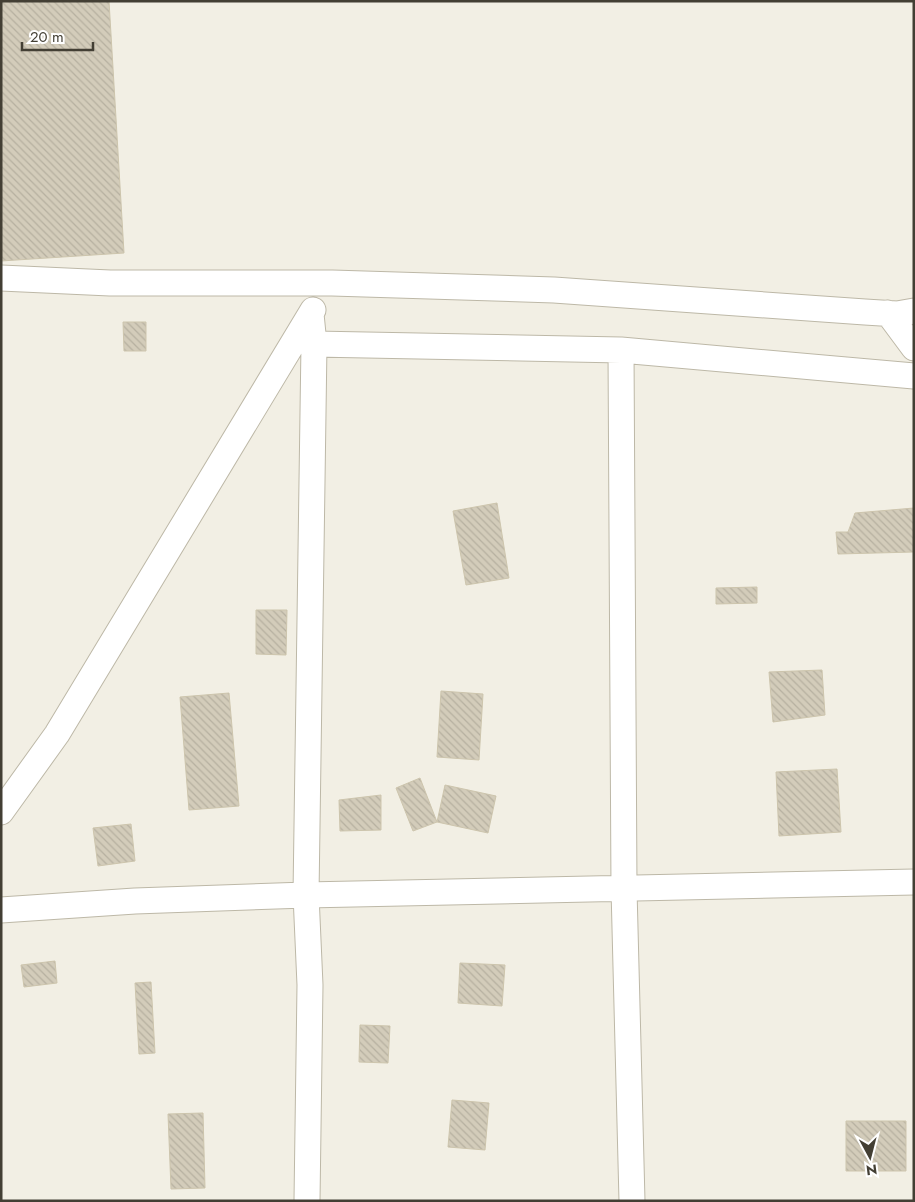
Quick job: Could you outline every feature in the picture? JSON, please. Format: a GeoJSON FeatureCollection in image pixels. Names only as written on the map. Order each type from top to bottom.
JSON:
{"type":"FeatureCollection","features":[{"type":"Feature","properties":{"kind":"street"},"geometry":{"type":"LineString","coordinates":[[1,278],[110,283],[332,283],[554,290],[897,314],[914,311]]}},
{"type":"Feature","properties":{"kind":"street"},"geometry":{"type":"LineString","coordinates":[[1,812],[57,734],[311,314],[332,283]]}},
{"type":"Feature","properties":{"kind":"street"},"geometry":{"type":"LineString","coordinates":[[888,313],[914,348]]}},
{"type":"Feature","properties":{"kind":"street"},"geometry":{"type":"LineString","coordinates":[[307,1201],[310,985],[306,895],[314,344],[311,314]]}},
{"type":"Feature","properties":{"kind":"street"},"geometry":{"type":"LineString","coordinates":[[314,344],[621,350],[914,376]]}},
{"type":"Feature","properties":{"kind":"street"},"geometry":{"type":"LineString","coordinates":[[621,350],[624,889],[632,1201]]}},
{"type":"Feature","properties":{"kind":"street"},"geometry":{"type":"LineString","coordinates":[[1,910],[135,901],[306,895],[914,882]]}},
{"type":"Feature","properties":{"kind":"building"},"geometry":{"type":"Polygon","coordinates":[[[1,1],[109,1],[124,253],[1,261],[1,1]]]}},
{"type":"Feature","properties":{"kind":"building"},"geometry":{"type":"Polygon","coordinates":[[[123,322],[146,322],[146,351],[124,351],[123,322]]]}},
{"type":"Feature","properties":{"kind":"building"},"geometry":{"type":"Polygon","coordinates":[[[497,503],[509,578],[466,585],[453,511],[497,503]]]}},
{"type":"Feature","properties":{"kind":"building"},"geometry":{"type":"Polygon","coordinates":[[[914,508],[914,552],[838,554],[836,532],[848,532],[855,513],[914,508]]]}},
{"type":"Feature","properties":{"kind":"building"},"geometry":{"type":"Polygon","coordinates":[[[757,587],[757,603],[716,604],[716,588],[757,587]]]}},
{"type":"Feature","properties":{"kind":"building"},"geometry":{"type":"Polygon","coordinates":[[[256,610],[287,610],[286,655],[256,654],[256,610]]]}},
{"type":"Feature","properties":{"kind":"building"},"geometry":{"type":"Polygon","coordinates":[[[822,670],[825,715],[773,722],[769,672],[822,670]]]}},
{"type":"Feature","properties":{"kind":"building"},"geometry":{"type":"Polygon","coordinates":[[[441,691],[483,694],[479,760],[437,757],[441,691]]]}},
{"type":"Feature","properties":{"kind":"building"},"geometry":{"type":"Polygon","coordinates":[[[229,693],[239,806],[189,810],[180,697],[229,693]]]}},
{"type":"Feature","properties":{"kind":"building"},"geometry":{"type":"Polygon","coordinates":[[[837,769],[841,832],[779,836],[776,772],[837,769]]]}},
{"type":"Feature","properties":{"kind":"building"},"geometry":{"type":"Polygon","coordinates":[[[420,778],[437,822],[413,831],[396,788],[420,778]]]}},
{"type":"Feature","properties":{"kind":"building"},"geometry":{"type":"Polygon","coordinates":[[[445,785],[496,796],[488,833],[437,822],[445,785]]]}},
{"type":"Feature","properties":{"kind":"building"},"geometry":{"type":"Polygon","coordinates":[[[381,795],[381,830],[340,831],[339,800],[381,795]]]}},
{"type":"Feature","properties":{"kind":"building"},"geometry":{"type":"Polygon","coordinates":[[[131,824],[135,861],[98,866],[93,828],[131,824]]]}},
{"type":"Feature","properties":{"kind":"building"},"geometry":{"type":"Polygon","coordinates":[[[55,961],[57,983],[24,987],[21,965],[55,961]]]}},
{"type":"Feature","properties":{"kind":"building"},"geometry":{"type":"Polygon","coordinates":[[[460,963],[505,965],[502,1006],[458,1003],[460,963]]]}},
{"type":"Feature","properties":{"kind":"building"},"geometry":{"type":"Polygon","coordinates":[[[151,982],[155,1053],[139,1054],[135,983],[151,982]]]}},
{"type":"Feature","properties":{"kind":"building"},"geometry":{"type":"Polygon","coordinates":[[[360,1025],[390,1026],[388,1063],[359,1062],[360,1025]]]}},
{"type":"Feature","properties":{"kind":"building"},"geometry":{"type":"Polygon","coordinates":[[[452,1100],[489,1103],[485,1150],[448,1147],[452,1100]]]}},
{"type":"Feature","properties":{"kind":"building"},"geometry":{"type":"Polygon","coordinates":[[[203,1113],[205,1188],[171,1189],[168,1114],[203,1113]]]}},
{"type":"Feature","properties":{"kind":"building"},"geometry":{"type":"Polygon","coordinates":[[[846,1121],[906,1121],[906,1171],[846,1171],[846,1121]]]}}]}
